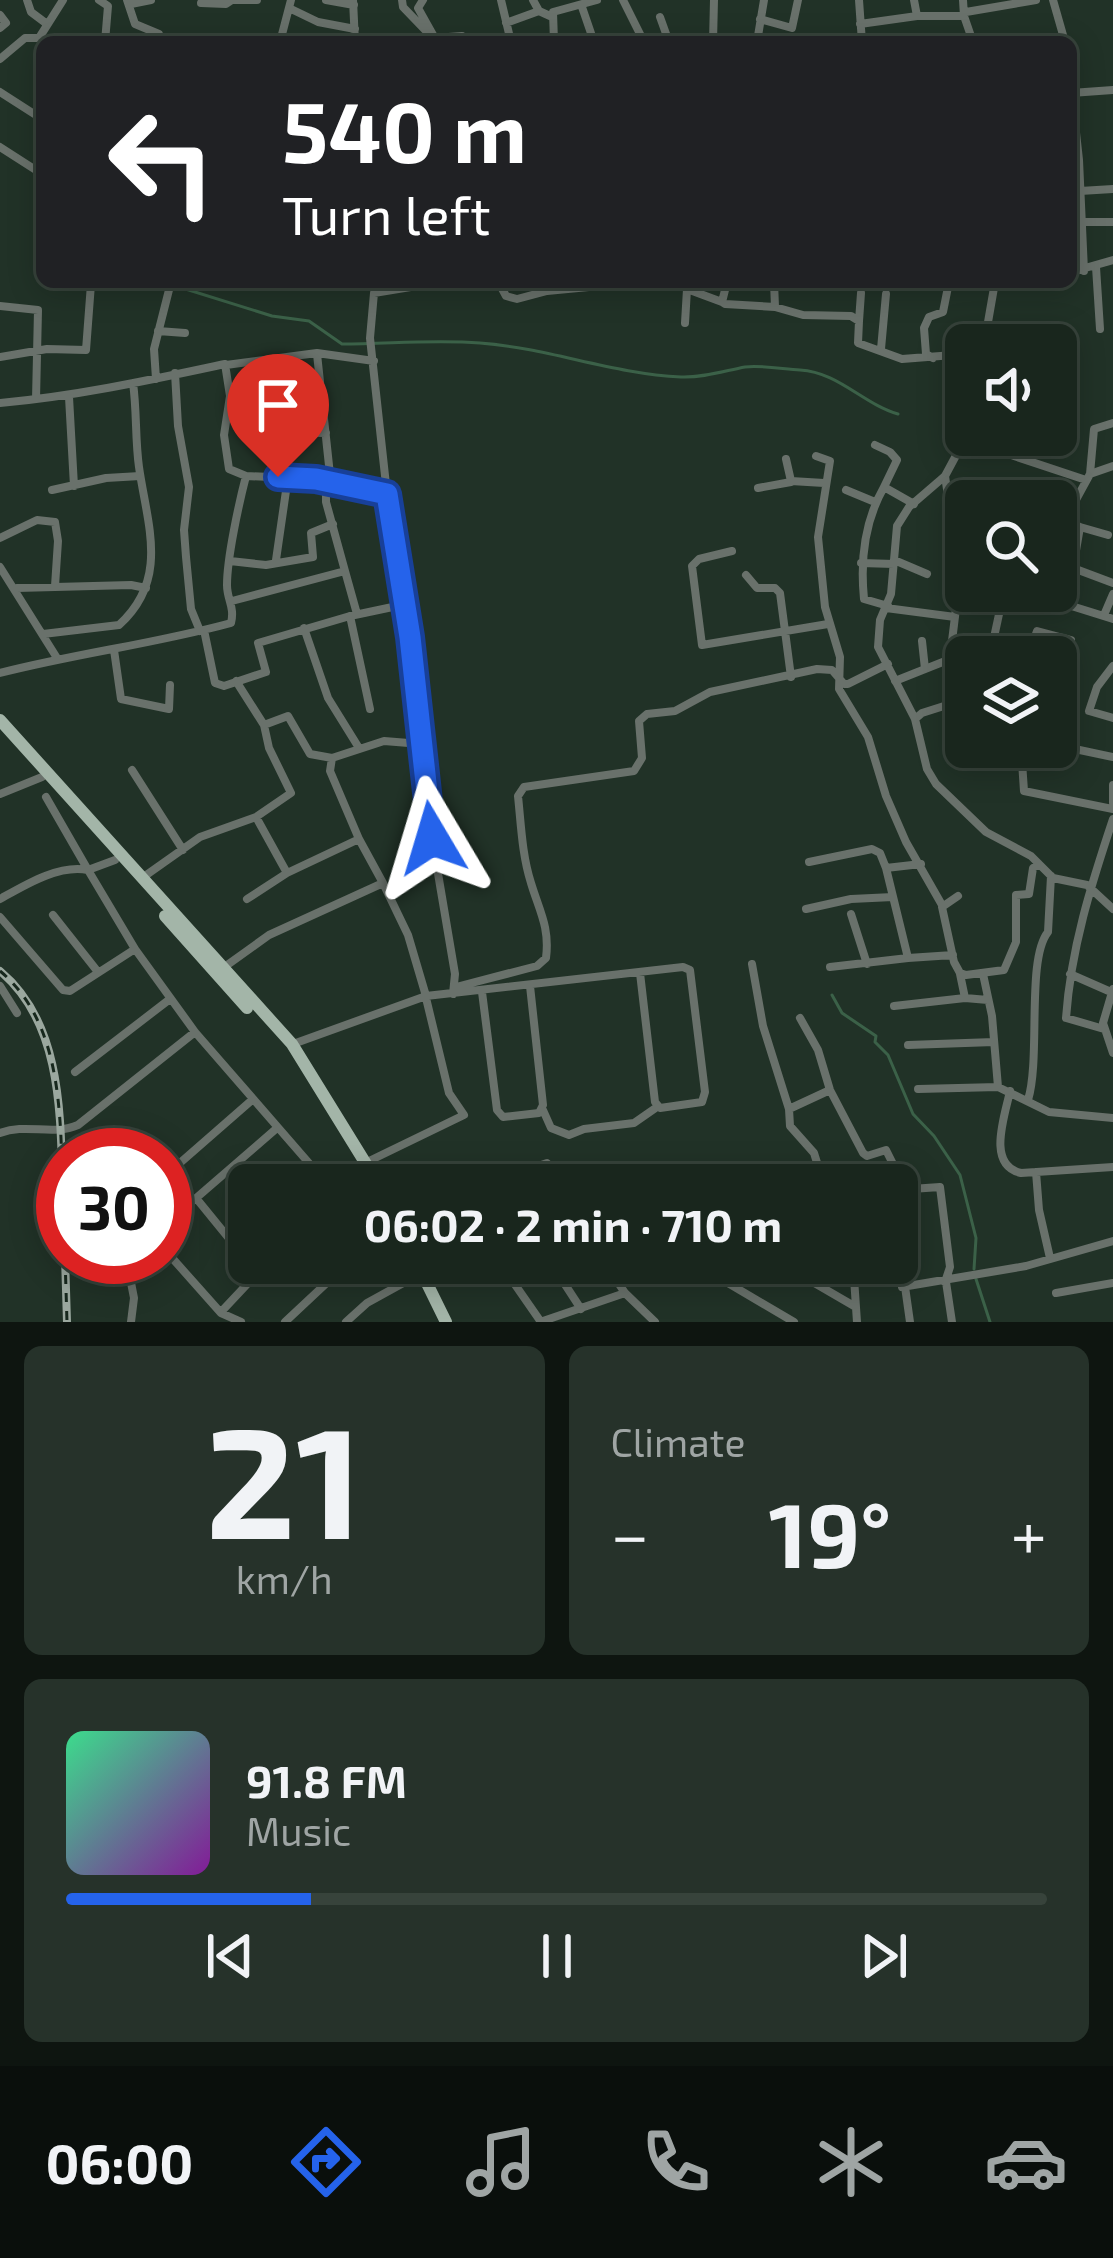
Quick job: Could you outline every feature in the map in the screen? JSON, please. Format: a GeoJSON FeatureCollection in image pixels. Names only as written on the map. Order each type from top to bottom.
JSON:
{"type":"FeatureCollection","features":[{"type":"Feature","properties":{"kind":"main road"},"geometry":{"type":"LineString","coordinates":[[0,720],[142,878],[292,1057],[363,1164]]}},
{"type":"Feature","properties":{"kind":"main road"},"geometry":{"type":"LineString","coordinates":[[0,732],[292,1044],[367,1162]]}},
{"type":"Feature","properties":{"kind":"main road"},"geometry":{"type":"LineString","coordinates":[[423,1284],[442,1322]]}},
{"type":"Feature","properties":{"kind":"street"},"geometry":{"type":"LineString","coordinates":[[27,0],[31,12],[47,24]]}},
{"type":"Feature","properties":{"kind":"street"},"geometry":{"type":"LineString","coordinates":[[40,36],[63,0]]}},
{"type":"Feature","properties":{"kind":"street"},"geometry":{"type":"LineString","coordinates":[[99,0],[107,6],[105,36]]}},
{"type":"Feature","properties":{"kind":"street"},"geometry":{"type":"LineString","coordinates":[[151,0],[129,2],[135,24],[159,36]]}},
{"type":"Feature","properties":{"kind":"street"},"geometry":{"type":"LineString","coordinates":[[201,3],[257,0]]}},
{"type":"Feature","properties":{"kind":"street"},"geometry":{"type":"LineString","coordinates":[[326,0],[354,3],[355,36]]}},
{"type":"Feature","properties":{"kind":"street"},"geometry":{"type":"LineString","coordinates":[[402,0],[403,7],[432,36]]}},
{"type":"Feature","properties":{"kind":"street"},"geometry":{"type":"LineString","coordinates":[[423,0],[418,8],[433,36]]}},
{"type":"Feature","properties":{"kind":"street"},"geometry":{"type":"LineString","coordinates":[[533,0],[539,11],[550,16],[597,0]]}},
{"type":"Feature","properties":{"kind":"street"},"geometry":{"type":"LineString","coordinates":[[623,0],[641,36]]}},
{"type":"Feature","properties":{"kind":"street"},"geometry":{"type":"LineString","coordinates":[[713,36],[714,0]]}},
{"type":"Feature","properties":{"kind":"street"},"geometry":{"type":"LineString","coordinates":[[758,36],[764,0]]}},
{"type":"Feature","properties":{"kind":"street"},"geometry":{"type":"LineString","coordinates":[[760,19],[792,28],[798,0]]}},
{"type":"Feature","properties":{"kind":"street"},"geometry":{"type":"LineString","coordinates":[[859,0],[861,36]]}},
{"type":"Feature","properties":{"kind":"street"},"geometry":{"type":"LineString","coordinates":[[914,0],[916,16]]}},
{"type":"Feature","properties":{"kind":"street"},"geometry":{"type":"LineString","coordinates":[[963,0],[972,36]]}},
{"type":"Feature","properties":{"kind":"street"},"geometry":{"type":"LineString","coordinates":[[860,24],[965,14],[1036,0]]}},
{"type":"Feature","properties":{"kind":"street"},"geometry":{"type":"LineString","coordinates":[[1053,0],[1063,36]]}},
{"type":"Feature","properties":{"kind":"street"},"geometry":{"type":"LineString","coordinates":[[505,1],[509,36]]}},
{"type":"Feature","properties":{"kind":"street"},"geometry":{"type":"LineString","coordinates":[[282,36],[290,4],[317,22],[355,28]]}},
{"type":"Feature","properties":{"kind":"street"},"geometry":{"type":"LineString","coordinates":[[582,7],[592,36]]}},
{"type":"Feature","properties":{"kind":"street"},"geometry":{"type":"LineString","coordinates":[[506,23],[539,11]]}},
{"type":"Feature","properties":{"kind":"street"},"geometry":{"type":"LineString","coordinates":[[0,15],[6,22],[0,28]]}},
{"type":"Feature","properties":{"kind":"street"},"geometry":{"type":"LineString","coordinates":[[550,16],[553,36]]}},
{"type":"Feature","properties":{"kind":"street"},"geometry":{"type":"LineString","coordinates":[[660,17],[667,36]]}},
{"type":"Feature","properties":{"kind":"street"},"geometry":{"type":"LineString","coordinates":[[0,59],[20,41],[36,38]]}},
{"type":"Feature","properties":{"kind":"street"},"geometry":{"type":"LineString","coordinates":[[1077,91],[1113,90]]}},
{"type":"Feature","properties":{"kind":"street"},"geometry":{"type":"LineString","coordinates":[[0,92],[36,115]]}},
{"type":"Feature","properties":{"kind":"street"},"geometry":{"type":"LineString","coordinates":[[0,147],[36,170]]}},
{"type":"Feature","properties":{"kind":"street"},"geometry":{"type":"LineString","coordinates":[[1077,158],[1084,271]]}},
{"type":"Feature","properties":{"kind":"street"},"geometry":{"type":"LineString","coordinates":[[1080,191],[1113,189]]}},
{"type":"Feature","properties":{"kind":"street"},"geometry":{"type":"LineString","coordinates":[[1082,222],[1113,222]]}},
{"type":"Feature","properties":{"kind":"street"},"geometry":{"type":"LineString","coordinates":[[1077,272],[1113,260]]}},
{"type":"Feature","properties":{"kind":"street"},"geometry":{"type":"LineString","coordinates":[[1096,267],[1100,329]]}},
{"type":"Feature","properties":{"kind":"street"},"geometry":{"type":"LineString","coordinates":[[0,357],[86,350],[91,288]]}},
{"type":"Feature","properties":{"kind":"street"},"geometry":{"type":"LineString","coordinates":[[156,379],[153,358],[169,288]]}},
{"type":"Feature","properties":{"kind":"street"},"geometry":{"type":"LineString","coordinates":[[380,288],[374,293],[370,340],[454,990]]}},
{"type":"Feature","properties":{"kind":"street"},"geometry":{"type":"LineString","coordinates":[[502,288],[506,296],[517,298],[578,288]]}},
{"type":"Feature","properties":{"kind":"street"},"geometry":{"type":"LineString","coordinates":[[685,323],[686,288]]}},
{"type":"Feature","properties":{"kind":"street"},"geometry":{"type":"LineString","coordinates":[[692,288],[736,307],[775,307],[859,321]]}},
{"type":"Feature","properties":{"kind":"street"},"geometry":{"type":"LineString","coordinates":[[722,302],[726,288]]}},
{"type":"Feature","properties":{"kind":"street"},"geometry":{"type":"LineString","coordinates":[[774,288],[775,307]]}},
{"type":"Feature","properties":{"kind":"street"},"geometry":{"type":"LineString","coordinates":[[933,358],[926,354],[924,328],[929,317],[943,312],[948,288]]}},
{"type":"Feature","properties":{"kind":"street"},"geometry":{"type":"LineString","coordinates":[[988,324],[994,288]]}},
{"type":"Feature","properties":{"kind":"street"},"geometry":{"type":"LineString","coordinates":[[861,292],[858,343],[902,359],[945,357]]}},
{"type":"Feature","properties":{"kind":"street"},"geometry":{"type":"LineString","coordinates":[[881,349],[886,294]]}},
{"type":"Feature","properties":{"kind":"street"},"geometry":{"type":"LineString","coordinates":[[0,306],[38,310],[36,399]]}},
{"type":"Feature","properties":{"kind":"street"},"geometry":{"type":"LineString","coordinates":[[158,331],[185,333]]}},
{"type":"Feature","properties":{"kind":"street"},"geometry":{"type":"LineString","coordinates":[[0,403],[69,397],[225,364],[317,353],[374,362]]}},
{"type":"Feature","properties":{"kind":"street"},"geometry":{"type":"LineString","coordinates":[[317,353],[326,433],[326,502],[345,571],[370,710]]}},
{"type":"Feature","properties":{"kind":"street"},"geometry":{"type":"LineString","coordinates":[[225,364],[230,397],[224,435],[229,470],[387,494]]}},
{"type":"Feature","properties":{"kind":"street"},"geometry":{"type":"LineString","coordinates":[[175,373],[189,487],[184,530],[191,609],[202,630],[215,683],[224,686],[266,672],[258,643],[402,605]]}},
{"type":"Feature","properties":{"kind":"street"},"geometry":{"type":"LineString","coordinates":[[43,634],[119,626],[146,588],[150,510],[140,476],[134,383]]}},
{"type":"Feature","properties":{"kind":"street"},"geometry":{"type":"LineString","coordinates":[[69,397],[74,486]]}},
{"type":"Feature","properties":{"kind":"street"},"geometry":{"type":"LineString","coordinates":[[1077,493],[1088,477],[1092,432],[1113,423]]}},
{"type":"Feature","properties":{"kind":"street"},"geometry":{"type":"LineString","coordinates":[[276,560],[283,477],[275,432],[326,433]]}},
{"type":"Feature","properties":{"kind":"street"},"geometry":{"type":"LineString","coordinates":[[874,445],[897,460],[867,522],[861,563],[864,598],[887,607],[955,617]]}},
{"type":"Feature","properties":{"kind":"street"},"geometry":{"type":"LineString","coordinates":[[816,456],[830,461],[818,538],[828,624],[840,657],[841,694],[868,737],[906,842],[942,904],[965,998]]}},
{"type":"Feature","properties":{"kind":"street"},"geometry":{"type":"LineString","coordinates":[[956,456],[945,476],[897,526],[887,607],[877,638],[915,719],[927,769],[936,784],[986,832],[1051,876],[1090,888],[1113,909]]}},
{"type":"Feature","properties":{"kind":"street"},"geometry":{"type":"LineString","coordinates":[[1014,456],[1088,477],[1113,466]]}},
{"type":"Feature","properties":{"kind":"street"},"geometry":{"type":"LineString","coordinates":[[786,459],[791,481]]}},
{"type":"Feature","properties":{"kind":"street"},"geometry":{"type":"LineString","coordinates":[[52,490],[140,476]]}},
{"type":"Feature","properties":{"kind":"street"},"geometry":{"type":"LineString","coordinates":[[0,673],[232,623],[227,585],[246,476]]}},
{"type":"Feature","properties":{"kind":"street"},"geometry":{"type":"LineString","coordinates":[[945,476],[946,480]]}},
{"type":"Feature","properties":{"kind":"street"},"geometry":{"type":"LineString","coordinates":[[758,488],[791,481],[824,483]]}},
{"type":"Feature","properties":{"kind":"street"},"geometry":{"type":"LineString","coordinates":[[884,488],[914,504]]}},
{"type":"Feature","properties":{"kind":"street"},"geometry":{"type":"LineString","coordinates":[[846,490],[875,502]]}},
{"type":"Feature","properties":{"kind":"street"},"geometry":{"type":"LineString","coordinates":[[0,538],[37,520],[55,522],[55,586]]}},
{"type":"Feature","properties":{"kind":"street"},"geometry":{"type":"LineString","coordinates":[[230,561],[266,565],[313,557],[311,533],[334,524]]}},
{"type":"Feature","properties":{"kind":"street"},"geometry":{"type":"LineString","coordinates":[[1077,526],[1108,535]]}},
{"type":"Feature","properties":{"kind":"street"},"geometry":{"type":"LineString","coordinates":[[1080,527],[1073,568],[1113,583]]}},
{"type":"Feature","properties":{"kind":"street"},"geometry":{"type":"LineString","coordinates":[[732,551],[699,559],[692,566],[700,643],[729,643],[828,624]]}},
{"type":"Feature","properties":{"kind":"street"},"geometry":{"type":"LineString","coordinates":[[861,563],[894,562],[927,574]]}},
{"type":"Feature","properties":{"kind":"street"},"geometry":{"type":"LineString","coordinates":[[0,567],[57,658]]}},
{"type":"Feature","properties":{"kind":"street"},"geometry":{"type":"LineString","coordinates":[[232,601],[345,571]]}},
{"type":"Feature","properties":{"kind":"street"},"geometry":{"type":"LineString","coordinates":[[746,575],[757,588],[775,588],[780,593],[791,676]]}},
{"type":"Feature","properties":{"kind":"street"},"geometry":{"type":"LineString","coordinates":[[16,588],[146,588]]}},
{"type":"Feature","properties":{"kind":"street"},"geometry":{"type":"LineString","coordinates":[[1077,607],[1109,617],[1113,594]]}},
{"type":"Feature","properties":{"kind":"street"},"geometry":{"type":"LineString","coordinates":[[955,636],[956,612]]}},
{"type":"Feature","properties":{"kind":"street"},"geometry":{"type":"LineString","coordinates":[[304,628],[328,698],[359,748]]}},
{"type":"Feature","properties":{"kind":"street"},"geometry":{"type":"LineString","coordinates":[[922,641],[925,669]]}},
{"type":"Feature","properties":{"kind":"street"},"geometry":{"type":"LineString","coordinates":[[114,650],[121,699],[169,709],[170,685]]}},
{"type":"Feature","properties":{"kind":"street"},"geometry":{"type":"LineString","coordinates":[[895,681],[945,661]]}},
{"type":"Feature","properties":{"kind":"street"},"geometry":{"type":"LineString","coordinates":[[842,683],[888,664]]}},
{"type":"Feature","properties":{"kind":"street"},"geometry":{"type":"LineString","coordinates":[[1113,666],[1097,687],[1089,711],[1113,718]]}},
{"type":"Feature","properties":{"kind":"street"},"geometry":{"type":"LineString","coordinates":[[292,1044],[426,997],[538,966],[546,958],[543,908],[530,881],[523,845],[520,790],[634,771],[641,762],[639,722],[644,715],[675,711],[710,692],[826,669],[842,683]]}},
{"type":"Feature","properties":{"kind":"street"},"geometry":{"type":"LineString","coordinates":[[142,878],[204,835],[256,817],[291,793],[269,748],[264,725],[240,694],[236,681]]}},
{"type":"Feature","properties":{"kind":"street"},"geometry":{"type":"LineString","coordinates":[[915,719],[945,706]]}},
{"type":"Feature","properties":{"kind":"street"},"geometry":{"type":"LineString","coordinates":[[264,725],[288,716],[310,754],[332,758],[384,741],[421,744]]}},
{"type":"Feature","properties":{"kind":"street"},"geometry":{"type":"LineString","coordinates":[[1077,749],[1113,757]]}},
{"type":"Feature","properties":{"kind":"street"},"geometry":{"type":"LineString","coordinates":[[332,758],[330,770],[358,839],[408,935],[449,1093],[464,1115],[367,1162]]}},
{"type":"Feature","properties":{"kind":"street"},"geometry":{"type":"LineString","coordinates":[[1022,768],[1024,791],[1113,806],[1113,785]]}},
{"type":"Feature","properties":{"kind":"street"},"geometry":{"type":"LineString","coordinates":[[132,770],[183,850]]}},
{"type":"Feature","properties":{"kind":"street"},"geometry":{"type":"LineString","coordinates":[[0,794],[42,777]]}},
{"type":"Feature","properties":{"kind":"street"},"geometry":{"type":"LineString","coordinates":[[46,797],[135,949],[170,999],[309,1164]]}},
{"type":"Feature","properties":{"kind":"street"},"geometry":{"type":"LineString","coordinates":[[256,817],[287,873]]}},
{"type":"Feature","properties":{"kind":"street"},"geometry":{"type":"LineString","coordinates":[[1104,1030],[1067,1019],[1069,974],[1113,819]]}},
{"type":"Feature","properties":{"kind":"street"},"geometry":{"type":"LineString","coordinates":[[247,899],[287,873],[358,839]]}},
{"type":"Feature","properties":{"kind":"street"},"geometry":{"type":"LineString","coordinates":[[809,862],[872,849],[880,853],[908,958]]}},
{"type":"Feature","properties":{"kind":"street"},"geometry":{"type":"LineString","coordinates":[[0,899],[53,874],[88,870],[115,860]]}},
{"type":"Feature","properties":{"kind":"street"},"geometry":{"type":"LineString","coordinates":[[960,973],[1004,970],[1016,942],[1016,896],[1031,892],[1033,868],[1039,864]]}},
{"type":"Feature","properties":{"kind":"street"},"geometry":{"type":"LineString","coordinates":[[886,868],[921,865]]}},
{"type":"Feature","properties":{"kind":"street"},"geometry":{"type":"LineString","coordinates":[[1028,1100],[1034,1072],[1036,977],[1042,937],[1050,920],[1051,876]]}},
{"type":"Feature","properties":{"kind":"street"},"geometry":{"type":"LineString","coordinates":[[224,968],[269,935],[383,884]]}},
{"type":"Feature","properties":{"kind":"street"},"geometry":{"type":"LineString","coordinates":[[942,904],[958,896]]}},
{"type":"Feature","properties":{"kind":"street"},"geometry":{"type":"LineString","coordinates":[[806,909],[850,899],[892,897]]}},
{"type":"Feature","properties":{"kind":"street"},"geometry":{"type":"LineString","coordinates":[[851,914],[867,964]]}},
{"type":"Feature","properties":{"kind":"street"},"geometry":{"type":"LineString","coordinates":[[53,915],[98,972]]}},
{"type":"Feature","properties":{"kind":"street"},"geometry":{"type":"LineString","coordinates":[[0,917],[63,990],[70,991],[135,949]]}},
{"type":"Feature","properties":{"kind":"street"},"geometry":{"type":"LineString","coordinates":[[830,968],[952,955]]}},
{"type":"Feature","properties":{"kind":"street"},"geometry":{"type":"LineString","coordinates":[[752,964],[790,1126],[814,1153],[817,1164]]}},
{"type":"Feature","properties":{"kind":"street"},"geometry":{"type":"LineString","coordinates":[[454,990],[482,992],[530,986],[640,973],[687,968],[705,1100],[657,1107],[634,1123],[569,1135],[548,1126],[530,986]]}},
{"type":"Feature","properties":{"kind":"street"},"geometry":{"type":"LineString","coordinates":[[640,973],[657,1107]]}},
{"type":"Feature","properties":{"kind":"street"},"geometry":{"type":"LineString","coordinates":[[983,974],[998,1087]]}},
{"type":"Feature","properties":{"kind":"street"},"geometry":{"type":"LineString","coordinates":[[1069,974],[1112,991],[1104,1030],[1113,1053]]}},
{"type":"Feature","properties":{"kind":"street"},"geometry":{"type":"LineString","coordinates":[[0,986],[17,1013]]}},
{"type":"Feature","properties":{"kind":"street"},"geometry":{"type":"LineString","coordinates":[[482,992],[497,1110],[503,1117],[543,1110]]}},
{"type":"Feature","properties":{"kind":"street"},"geometry":{"type":"LineString","coordinates":[[76,1072],[170,999]]}},
{"type":"Feature","properties":{"kind":"street"},"geometry":{"type":"LineString","coordinates":[[894,1006],[988,1000]]}},
{"type":"Feature","properties":{"kind":"street"},"geometry":{"type":"LineString","coordinates":[[800,1018],[818,1050],[830,1090],[865,1155],[886,1150],[893,1164]]}},
{"type":"Feature","properties":{"kind":"street"},"geometry":{"type":"LineString","coordinates":[[0,1133],[61,1132],[79,1125],[195,1032]]}},
{"type":"Feature","properties":{"kind":"street"},"geometry":{"type":"LineString","coordinates":[[908,1045],[994,1042]]}},
{"type":"Feature","properties":{"kind":"street"},"geometry":{"type":"LineString","coordinates":[[918,1089],[998,1087],[1049,1112],[1113,1118]]}},
{"type":"Feature","properties":{"kind":"street"},"geometry":{"type":"LineString","coordinates":[[789,1109],[830,1090]]}},
{"type":"Feature","properties":{"kind":"street"},"geometry":{"type":"LineString","coordinates":[[1010,1091],[1002,1161],[1011,1171],[1113,1168]]}},
{"type":"Feature","properties":{"kind":"street"},"geometry":{"type":"LineString","coordinates":[[192,1152],[252,1100]]}},
{"type":"Feature","properties":{"kind":"street"},"geometry":{"type":"LineString","coordinates":[[237,1164],[277,1128]]}},
{"type":"Feature","properties":{"kind":"street"},"geometry":{"type":"LineString","coordinates":[[192,1201],[228,1172]]}},
{"type":"Feature","properties":{"kind":"street"},"geometry":{"type":"LineString","coordinates":[[1036,1172],[1050,1258]]}},
{"type":"Feature","properties":{"kind":"street"},"geometry":{"type":"LineString","coordinates":[[918,1187],[940,1186],[952,1322]]}},
{"type":"Feature","properties":{"kind":"street"},"geometry":{"type":"LineString","coordinates":[[196,1198],[228,1237]]}},
{"type":"Feature","properties":{"kind":"street"},"geometry":{"type":"LineString","coordinates":[[902,1287],[945,1282],[1113,1241]]}},
{"type":"Feature","properties":{"kind":"street"},"geometry":{"type":"LineString","coordinates":[[192,1280],[221,1313],[237,1321]]}},
{"type":"Feature","properties":{"kind":"street"},"geometry":{"type":"LineString","coordinates":[[1056,1293],[1113,1283]]}},
{"type":"Feature","properties":{"kind":"street"},"geometry":{"type":"LineString","coordinates":[[130,1322],[131,1284]]}},
{"type":"Feature","properties":{"kind":"street"},"geometry":{"type":"LineString","coordinates":[[221,1313],[224,1304],[246,1284]]}},
{"type":"Feature","properties":{"kind":"street"},"geometry":{"type":"LineString","coordinates":[[285,1322],[324,1284]]}},
{"type":"Feature","properties":{"kind":"street"},"geometry":{"type":"LineString","coordinates":[[346,1322],[392,1284]]}},
{"type":"Feature","properties":{"kind":"street"},"geometry":{"type":"LineString","coordinates":[[515,1284],[541,1322],[625,1293]]}},
{"type":"Feature","properties":{"kind":"street"},"geometry":{"type":"LineString","coordinates":[[565,1284],[581,1309]]}},
{"type":"Feature","properties":{"kind":"street"},"geometry":{"type":"LineString","coordinates":[[619,1284],[656,1322]]}},
{"type":"Feature","properties":{"kind":"street"},"geometry":{"type":"LineString","coordinates":[[730,1284],[794,1322]]}},
{"type":"Feature","properties":{"kind":"street"},"geometry":{"type":"LineString","coordinates":[[817,1284],[854,1306]]}},
{"type":"Feature","properties":{"kind":"street"},"geometry":{"type":"LineString","coordinates":[[853,1284],[857,1322]]}},
{"type":"Feature","properties":{"kind":"street"},"geometry":{"type":"LineString","coordinates":[[902,1284],[910,1322]]}},
{"type":"Feature","properties":{"kind":"waterway"},"geometry":{"type":"LineString","coordinates":[[182,288],[272,316],[309,321],[342,344],[480,343],[681,377],[751,367],[800,370],[826,376],[898,414]]}},
{"type":"Feature","properties":{"kind":"waterway"},"geometry":{"type":"LineString","coordinates":[[832,995],[842,1013],[876,1036],[913,1114],[960,1175],[976,1238],[974,1269]]}},
{"type":"Feature","properties":{"kind":"waterway"},"geometry":{"type":"LineString","coordinates":[[976,1279],[990,1322]]}},
{"type":"Feature","properties":{"kind":"railway"},"geometry":{"type":"LineString","coordinates":[[0,971],[22,994],[48,1048],[60,1128]]}},
{"type":"Feature","properties":{"kind":"railway"},"geometry":{"type":"LineString","coordinates":[[66,1284],[67,1322]]}},
{"type":"Feature","properties":{"kind":"route"},"geometry":{"type":"LineString","coordinates":[[278,477],[316,479],[387,494],[410,637],[432,838]]}}]}
